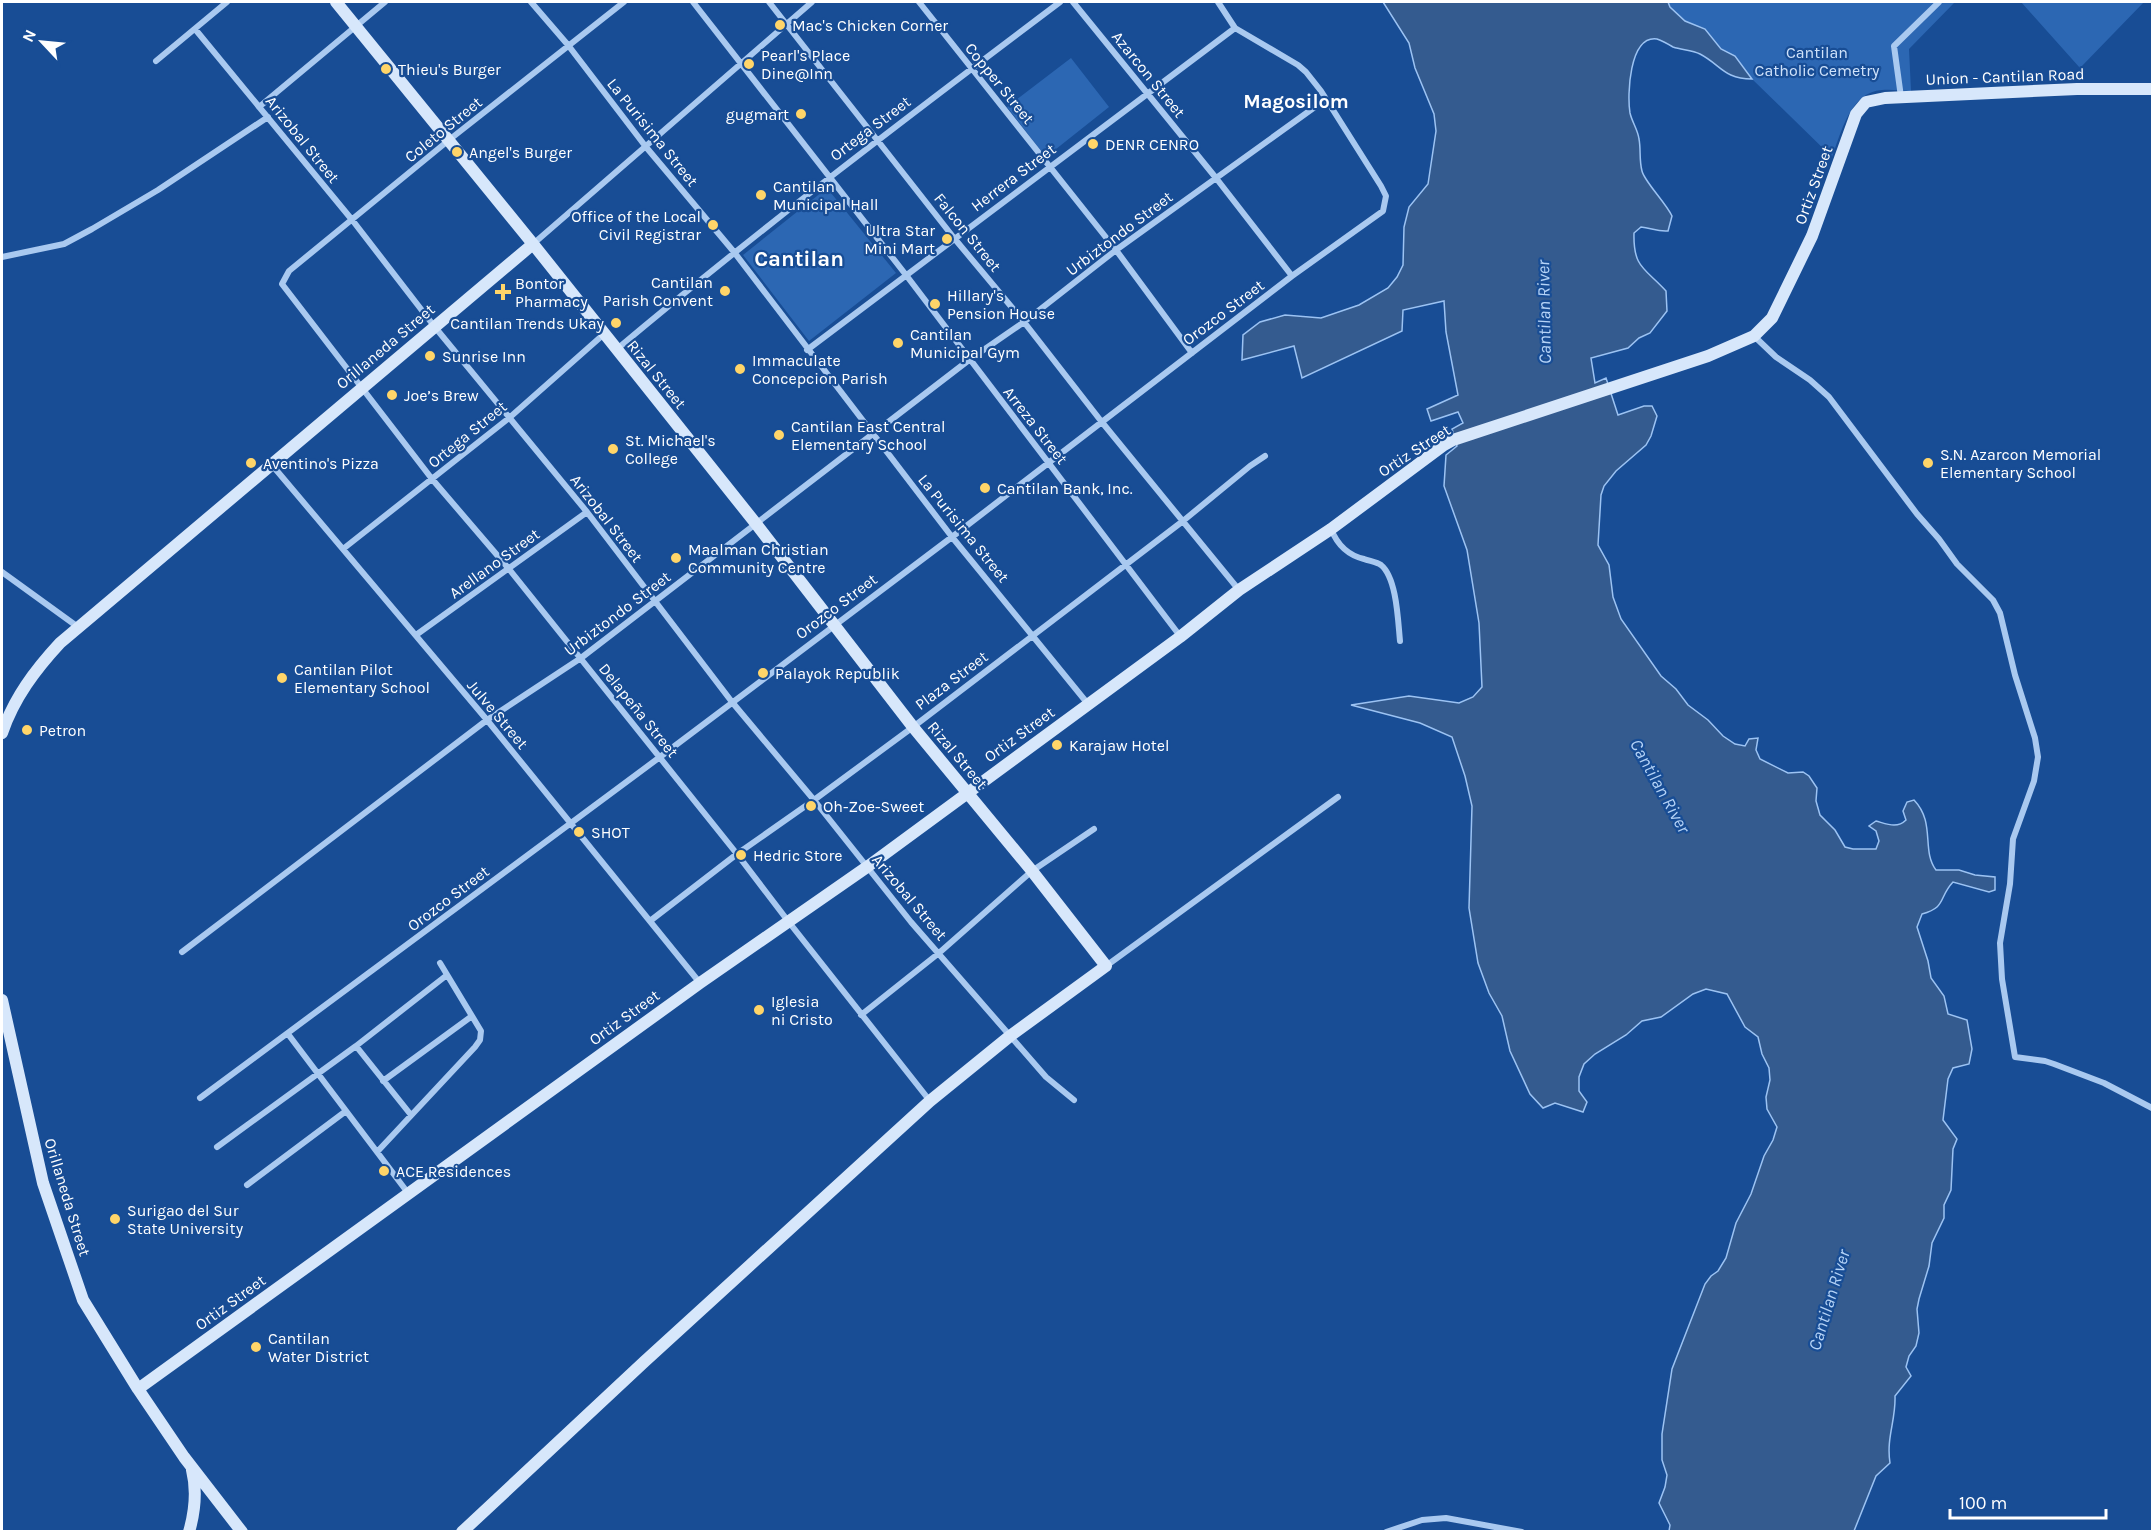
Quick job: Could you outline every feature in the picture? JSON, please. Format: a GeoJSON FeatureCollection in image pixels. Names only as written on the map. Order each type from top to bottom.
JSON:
{"type":"FeatureCollection","features":[{"type":"Feature","properties":{"kind":"street"},"geometry":{"type":"LineString","coordinates":[[156,61],[227,2]]}},
{"type":"Feature","properties":{"kind":"street","name":"Rizal Street"},"geometry":{"type":"LineString","coordinates":[[336,2],[533,244],[757,525],[913,727],[1032,871],[1106,966]]}},
{"type":"Feature","properties":{"kind":"street"},"geometry":{"type":"LineString","coordinates":[[259,107],[385,2]]}},
{"type":"Feature","properties":{"kind":"street","name":"La Purisima Street"},"geometry":{"type":"LineString","coordinates":[[531,2],[568,45],[646,147],[734,252],[952,537],[1088,704]]}},
{"type":"Feature","properties":{"kind":"street","name":"Coleto Street"},"geometry":{"type":"LineString","coordinates":[[282,281],[288,271],[624,2]]}},
{"type":"Feature","properties":{"kind":"street","name":"Arreza Street"},"geometry":{"type":"LineString","coordinates":[[693,2],[906,275],[1180,637]]}},
{"type":"Feature","properties":{"kind":"street","name":"Falcon Street"},"geometry":{"type":"LineString","coordinates":[[769,2],[954,238],[1239,590]]}},
{"type":"Feature","properties":{"kind":"street","name":"Orillaneda Street"},"geometry":{"type":"LineString","coordinates":[[2,733],[29,680],[52,652],[78,628],[533,244],[812,2]]}},
{"type":"Feature","properties":{"kind":"street","name":"Copper Street"},"geometry":{"type":"LineString","coordinates":[[919,2],[1116,250],[1192,353]]}},
{"type":"Feature","properties":{"kind":"street","name":"Ortega Street"},"geometry":{"type":"LineString","coordinates":[[617,350],[734,252],[876,140],[1060,2]]}},
{"type":"Feature","properties":{"kind":"street","name":"Azarcon Street"},"geometry":{"type":"LineString","coordinates":[[1073,2],[1216,178],[1292,276]]}},
{"type":"Feature","properties":{"kind":"street"},"geometry":{"type":"LineString","coordinates":[[1218,2],[1235,28],[1298,65],[1326,99]]}},
{"type":"Feature","properties":{"kind":"street"},"geometry":{"type":"LineString","coordinates":[[1901,97],[1894,46],[1939,2]]}},
{"type":"Feature","properties":{"kind":"street","name":"Herrera Street"},"geometry":{"type":"LineString","coordinates":[[807,350],[1235,28]]}},
{"type":"Feature","properties":{"kind":"street","name":"Arizobal Street"},"geometry":{"type":"LineString","coordinates":[[195,29],[352,221],[434,327],[587,512],[732,702],[867,867],[1046,1077],[1074,1100]]}},
{"type":"Feature","properties":{"kind":"street","name":"Union - Cantilan Road"},"geometry":{"type":"LineString","coordinates":[[1861,107],[1873,100],[1901,97],[2077,89],[2152,89]]}},
{"type":"Feature","properties":{"kind":"street","name":"Urbiztondo Street"},"geometry":{"type":"LineString","coordinates":[[183,952],[488,720],[581,658],[1116,250],[1326,99]]}},
{"type":"Feature","properties":{"kind":"street","name":"Orozco Street"},"geometry":{"type":"LineString","coordinates":[[200,1098],[660,757],[1292,276],[1383,211],[1386,196],[1381,186],[1326,99]]}},
{"type":"Feature","properties":{"kind":"street","name":"Ortiz Street"},"geometry":{"type":"LineString","coordinates":[[138,1389],[700,983],[867,867],[966,792],[1180,637],[1239,590],[1331,529],[1420,462],[1454,440],[1708,356],[1754,336],[1772,318],[1807,246],[1832,184],[1853,119],[1861,107]]}},
{"type":"Feature","properties":{"kind":"street"},"geometry":{"type":"LineString","coordinates":[[2,257],[64,244],[158,190],[268,117]]}},
{"type":"Feature","properties":{"kind":"street","name":"Delapeña Street"},"geometry":{"type":"LineString","coordinates":[[282,281],[283,287],[432,479],[581,658],[930,1101]]}},
{"type":"Feature","properties":{"kind":"street","name":"Ortega Street"},"geometry":{"type":"LineString","coordinates":[[343,549],[509,418],[604,334]]}},
{"type":"Feature","properties":{"kind":"street"},"geometry":{"type":"LineString","coordinates":[[1754,336],[1776,357],[1829,397],[1917,514],[1957,564],[1993,600],[2000,614],[2015,675],[2036,738],[2038,758],[2034,781],[2013,838],[2010,884],[2000,943],[2002,979],[2015,1057],[2054,1064],[2104,1083],[2152,1108]]}},
{"type":"Feature","properties":{"kind":"street","name":"Plaza Street"},"geometry":{"type":"LineString","coordinates":[[650,921],[737,854],[913,727],[1265,456]]}},
{"type":"Feature","properties":{"kind":"street","name":"Julve Street"},"geometry":{"type":"LineString","coordinates":[[272,465],[488,720],[700,983]]}},
{"type":"Feature","properties":{"kind":"street","name":"Arellano Street"},"geometry":{"type":"LineString","coordinates":[[416,635],[587,512]]}},
{"type":"Feature","properties":{"kind":"street"},"geometry":{"type":"LineString","coordinates":[[1331,529],[1335,540],[1341,547],[1358,558],[1381,565],[1388,574],[1392,584],[1400,641]]}},
{"type":"Feature","properties":{"kind":"street"},"geometry":{"type":"LineString","coordinates":[[2,572],[78,628]]}},
{"type":"Feature","properties":{"kind":"street"},"geometry":{"type":"LineString","coordinates":[[462,1532],[661,1346],[930,1101],[1010,1036],[1338,797]]}},
{"type":"Feature","properties":{"kind":"street"},"geometry":{"type":"LineString","coordinates":[[861,1015],[939,953],[1032,871],[1094,829]]}},
{"type":"Feature","properties":{"kind":"street"},"geometry":{"type":"LineString","coordinates":[[377,1152],[480,1040],[481,1031],[440,963]]}},
{"type":"Feature","properties":{"kind":"street"},"geometry":{"type":"LineString","coordinates":[[217,1147],[318,1075],[447,975]]}},
{"type":"Feature","properties":{"kind":"street","name":"Orillaneda Street"},"geometry":{"type":"LineString","coordinates":[[2,1000],[43,1183],[77,1282],[92,1316],[138,1389],[191,1466],[242,1532]]}},
{"type":"Feature","properties":{"kind":"street"},"geometry":{"type":"LineString","coordinates":[[383,1081],[472,1016]]}},
{"type":"Feature","properties":{"kind":"street"},"geometry":{"type":"LineString","coordinates":[[288,1034],[408,1193]]}},
{"type":"Feature","properties":{"kind":"street"},"geometry":{"type":"LineString","coordinates":[[356,1046],[411,1115]]}},
{"type":"Feature","properties":{"kind":"street"},"geometry":{"type":"LineString","coordinates":[[247,1185],[346,1111]]}},
{"type":"Feature","properties":{"kind":"street"},"geometry":{"type":"LineString","coordinates":[[189,1532],[196,1492],[191,1466]]}},
{"type":"Feature","properties":{"kind":"street"},"geometry":{"type":"LineString","coordinates":[[1386,1532],[1422,1520],[1446,1518],[1522,1532]]}},
{"type":"Feature","properties":{"kind":"green space","name":"Cantilan Catholic Cemetry"},"geometry":{"type":"Polygon","coordinates":[[[1668,2],[1955,2],[1909,49],[1911,91],[1882,90],[1871,92],[1862,98],[1848,115],[1832,157],[1752,79],[1735,56],[1721,49],[1705,29],[1685,21],[1668,2]]]}},
{"type":"Feature","properties":{"kind":"green space"},"geometry":{"type":"Polygon","coordinates":[[[2021,2],[2144,2],[2080,68],[2021,2]]]}},
{"type":"Feature","properties":{"kind":"green space"},"geometry":{"type":"Polygon","coordinates":[[[1071,58],[1109,107],[1046,157],[1007,107],[1071,58]]]}},
{"type":"Feature","properties":{"kind":"green space"},"geometry":{"type":"Polygon","coordinates":[[[827,188],[896,273],[809,341],[743,255],[827,188]]]}},
{"type":"Feature","properties":{"kind":"water","name":"Cantilan River"},"geometry":{"type":"Polygon","coordinates":[[[1383,2],[1668,2],[1670,7],[1685,21],[1705,29],[1721,49],[1735,56],[1752,79],[1735,77],[1700,54],[1673,47],[1657,39],[1648,40],[1635,56],[1630,81],[1629,105],[1638,136],[1642,171],[1672,216],[1668,231],[1641,227],[1634,233],[1638,261],[1666,291],[1667,311],[1650,333],[1639,338],[1628,348],[1591,358],[1595,383],[1606,378],[1618,415],[1644,406],[1652,406],[1657,416],[1646,445],[1616,471],[1604,486],[1601,495],[1598,545],[1609,565],[1613,597],[1621,619],[1661,676],[1676,689],[1688,705],[1735,744],[1745,746],[1749,739],[1758,738],[1756,750],[1760,759],[1788,773],[1803,772],[1809,776],[1817,788],[1816,801],[1820,815],[1835,830],[1845,847],[1876,849],[1879,841],[1876,831],[1869,826],[1876,821],[1892,825],[1903,823],[1906,820],[1903,811],[1907,802],[1914,800],[1925,818],[1929,854],[1936,870],[1959,870],[1975,875],[1995,877],[1995,890],[1989,892],[1953,882],[1939,905],[1922,914],[1917,927],[1931,978],[1944,996],[1948,1014],[1967,1020],[1972,1049],[1969,1064],[1953,1068],[1948,1079],[1943,1120],[1957,1139],[1953,1149],[1951,1190],[1944,1205],[1944,1218],[1932,1243],[1929,1266],[1919,1299],[1917,1309],[1919,1333],[1916,1346],[1909,1356],[1906,1367],[1911,1376],[1895,1396],[1889,1445],[1890,1463],[1876,1476],[1854,1531],[1669,1531],[1670,1525],[1659,1503],[1667,1475],[1662,1460],[1662,1434],[1672,1369],[1705,1284],[1718,1271],[1726,1258],[1736,1223],[1751,1194],[1777,1127],[1767,1109],[1769,1068],[1762,1054],[1758,1037],[1745,1027],[1727,994],[1706,989],[1693,994],[1661,1017],[1642,1021],[1584,1064],[1579,1077],[1579,1091],[1587,1102],[1583,1112],[1555,1103],[1543,1108],[1530,1094],[1510,1051],[1502,1016],[1489,993],[1478,963],[1469,908],[1472,806],[1452,737],[1420,723],[1351,705],[1409,696],[1459,703],[1473,697],[1482,687],[1479,623],[1467,550],[1444,486],[1446,455],[1457,446],[1452,429],[1463,423],[1458,412],[1431,421],[1427,409],[1458,395],[1446,332],[1444,301],[1403,310],[1402,331],[1302,378],[1294,346],[1242,360],[1243,335],[1260,322],[1285,315],[1321,318],[1359,305],[1388,288],[1403,265],[1404,227],[1409,207],[1428,184],[1436,131],[1434,114],[1415,68],[1409,43],[1383,2]]]}},
{"type":"Feature","properties":{"kind":"place","name":"Mac's Chicken Corner"},"geometry":{"type":"Point","coordinates":[780,25]}},
{"type":"Feature","properties":{"kind":"place","name":"Pearl's Place Dine@Inn"},"geometry":{"type":"Point","coordinates":[749,64]}},
{"type":"Feature","properties":{"kind":"place","name":"Thieu's Burger"},"geometry":{"type":"Point","coordinates":[386,69]}},
{"type":"Feature","properties":{"kind":"place","name":"gugmart"},"geometry":{"type":"Point","coordinates":[801,114]}},
{"type":"Feature","properties":{"kind":"place","name":"DENR CENRO"},"geometry":{"type":"Point","coordinates":[1093,144]}},
{"type":"Feature","properties":{"kind":"place","name":"Angel's Burger"},"geometry":{"type":"Point","coordinates":[457,152]}},
{"type":"Feature","properties":{"kind":"place","name":"Cantilan Municipal Hall"},"geometry":{"type":"Point","coordinates":[761,195]}},
{"type":"Feature","properties":{"kind":"place","name":"Office of the Local Civil Registrar"},"geometry":{"type":"Point","coordinates":[713,225]}},
{"type":"Feature","properties":{"kind":"place","name":"Ultra Star Mini Mart"},"geometry":{"type":"Point","coordinates":[947,239]}},
{"type":"Feature","properties":{"kind":"place","name":"Cantilan Parish Convent"},"geometry":{"type":"Point","coordinates":[725,291]}},
{"type":"Feature","properties":{"kind":"place","name":"Bontor Pharmacy"},"geometry":{"type":"Point","coordinates":[503,292]}},
{"type":"Feature","properties":{"kind":"place","name":"Hillary's Pension House"},"geometry":{"type":"Point","coordinates":[935,304]}},
{"type":"Feature","properties":{"kind":"place","name":"Cantilan Trends Ukay"},"geometry":{"type":"Point","coordinates":[616,323]}},
{"type":"Feature","properties":{"kind":"place","name":"Cantilan Municipal Gym"},"geometry":{"type":"Point","coordinates":[898,343]}},
{"type":"Feature","properties":{"kind":"place","name":"Sunrise Inn"},"geometry":{"type":"Point","coordinates":[430,356]}},
{"type":"Feature","properties":{"kind":"place","name":"Immaculate Concepcion Parish"},"geometry":{"type":"Point","coordinates":[740,369]}},
{"type":"Feature","properties":{"kind":"place","name":"Joe’s Brew"},"geometry":{"type":"Point","coordinates":[392,395]}},
{"type":"Feature","properties":{"kind":"place","name":"Cantilan East Central Elementary School"},"geometry":{"type":"Point","coordinates":[779,435]}},
{"type":"Feature","properties":{"kind":"place","name":"St. Michael's College"},"geometry":{"type":"Point","coordinates":[613,449]}},
{"type":"Feature","properties":{"kind":"place","name":"Aventino's Pizza"},"geometry":{"type":"Point","coordinates":[251,463]}},
{"type":"Feature","properties":{"kind":"place","name":"S.N. Azarcon Memorial Elementary School"},"geometry":{"type":"Point","coordinates":[1928,463]}},
{"type":"Feature","properties":{"kind":"place","name":"Cantilan Bank, Inc."},"geometry":{"type":"Point","coordinates":[985,488]}},
{"type":"Feature","properties":{"kind":"place","name":"Maalman Christian Community Centre"},"geometry":{"type":"Point","coordinates":[676,558]}},
{"type":"Feature","properties":{"kind":"place","name":"Palayok Republik"},"geometry":{"type":"Point","coordinates":[763,673]}},
{"type":"Feature","properties":{"kind":"place","name":"Cantilan Pilot Elementary School"},"geometry":{"type":"Point","coordinates":[282,678]}},
{"type":"Feature","properties":{"kind":"place","name":"Petron"},"geometry":{"type":"Point","coordinates":[27,730]}},
{"type":"Feature","properties":{"kind":"place","name":"Karajaw Hotel"},"geometry":{"type":"Point","coordinates":[1057,745]}},
{"type":"Feature","properties":{"kind":"place","name":"Oh-Zoe-Sweet"},"geometry":{"type":"Point","coordinates":[811,806]}},
{"type":"Feature","properties":{"kind":"place","name":"SHOT"},"geometry":{"type":"Point","coordinates":[579,832]}},
{"type":"Feature","properties":{"kind":"place","name":"Hedric Store"},"geometry":{"type":"Point","coordinates":[741,855]}},
{"type":"Feature","properties":{"kind":"place","name":"Iglesia ni Cristo"},"geometry":{"type":"Point","coordinates":[759,1010]}},
{"type":"Feature","properties":{"kind":"place","name":"ACE Residences"},"geometry":{"type":"Point","coordinates":[384,1171]}},
{"type":"Feature","properties":{"kind":"place","name":"Surigao del Sur State University"},"geometry":{"type":"Point","coordinates":[115,1219]}},
{"type":"Feature","properties":{"kind":"place","name":"Cantilan Water District"},"geometry":{"type":"Point","coordinates":[256,1347]}},
{"type":"Feature","properties":{"kind":"district","name":"Magosilom"},"geometry":{"type":"Point","coordinates":[1296,101]}},
{"type":"Feature","properties":{"kind":"district","name":"Cantilan"},"geometry":{"type":"Point","coordinates":[799,258]}}]}
